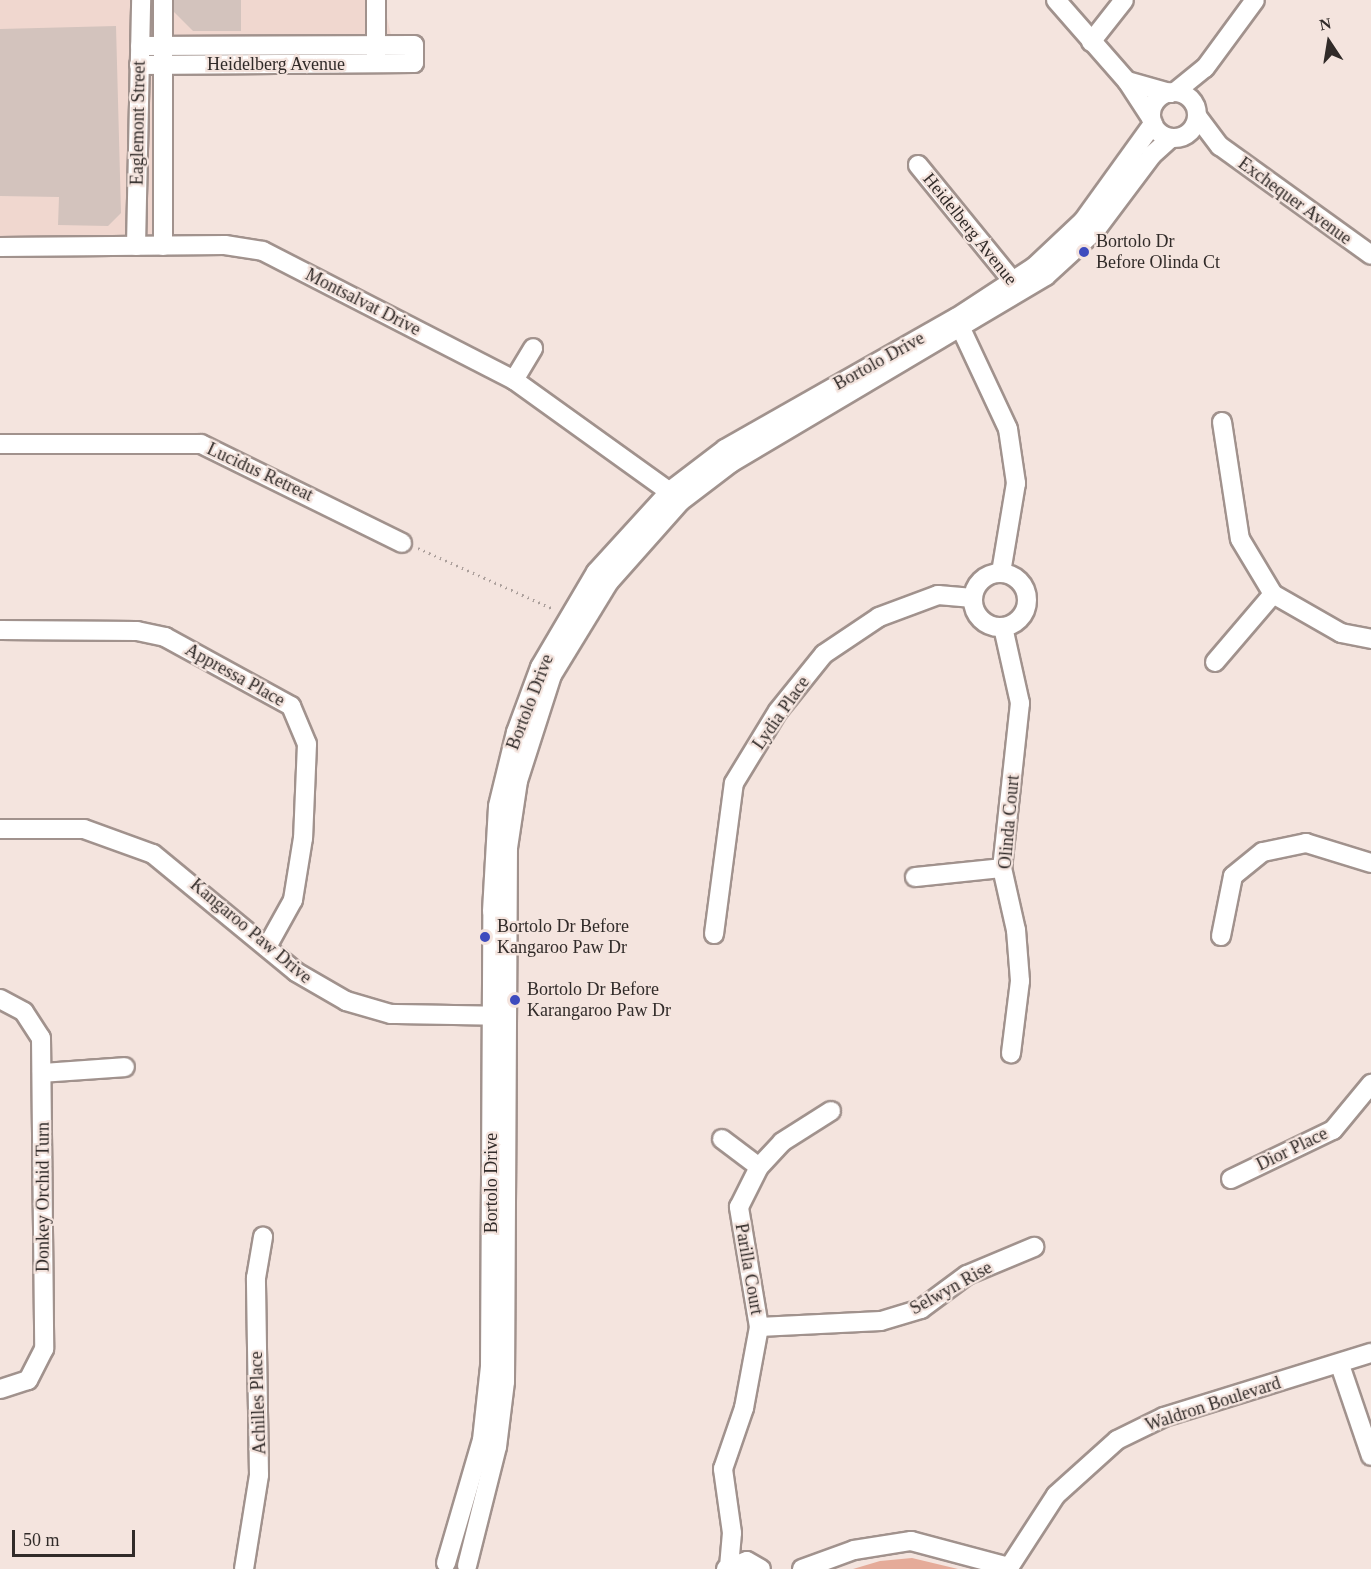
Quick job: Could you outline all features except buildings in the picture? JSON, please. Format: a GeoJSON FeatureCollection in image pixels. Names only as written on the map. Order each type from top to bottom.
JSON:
{"type":"FeatureCollection","features":[{"type":"Feature","properties":{"kind":"street","name":"Eaglemont Street"},"geometry":{"type":"LineString","coordinates":[[136,246],[141,0]]}},
{"type":"Feature","properties":{"kind":"street","name":"Eaglemont Street"},"geometry":{"type":"LineString","coordinates":[[163,0],[163,246]]}},
{"type":"Feature","properties":{"kind":"street"},"geometry":{"type":"LineString","coordinates":[[376,0],[376,54]]}},
{"type":"Feature","properties":{"kind":"street"},"geometry":{"type":"LineString","coordinates":[[1056,0],[1127,81],[1152,121],[1178,137],[1197,112],[1204,68]]}},
{"type":"Feature","properties":{"kind":"street"},"geometry":{"type":"LineString","coordinates":[[1091,42],[1124,0]]}},
{"type":"Feature","properties":{"kind":"street"},"geometry":{"type":"LineString","coordinates":[[1152,121],[1154,104],[1204,68],[1255,0]]}},
{"type":"Feature","properties":{"kind":"street","name":"Heidelberg Avenue"},"geometry":{"type":"LineString","coordinates":[[141,46],[414,54]]}},
{"type":"Feature","properties":{"kind":"street","name":"Heidelberg Avenue"},"geometry":{"type":"LineString","coordinates":[[139,65],[376,54]]}},
{"type":"Feature","properties":{"kind":"street"},"geometry":{"type":"LineString","coordinates":[[1127,81],[1188,97],[1197,112]]}},
{"type":"Feature","properties":{"kind":"street","name":"Exchequer Avenue"},"geometry":{"type":"LineString","coordinates":[[1197,112],[1220,146],[1371,255]]}},
{"type":"Feature","properties":{"kind":"street","name":"Bortolo Drive"},"geometry":{"type":"LineString","coordinates":[[1018,287],[1083,221],[1152,121]]}},
{"type":"Feature","properties":{"kind":"street","name":"Exchequer Avenue"},"geometry":{"type":"LineString","coordinates":[[1178,137],[1220,146]]}},
{"type":"Feature","properties":{"kind":"street","name":"Bortolo Drive"},"geometry":{"type":"LineString","coordinates":[[442,1566],[487,1407],[499,1017],[508,848],[518,780],[539,708],[574,635],[609,582],[675,496],[742,438],[959,324],[1018,287],[1095,231],[1152,155],[1178,137]]}},
{"type":"Feature","properties":{"kind":"street","name":"Heidelberg Avenue"},"geometry":{"type":"LineString","coordinates":[[918,165],[1018,287]]}},
{"type":"Feature","properties":{"kind":"street","name":"Montsalvat Drive"},"geometry":{"type":"LineString","coordinates":[[0,247],[225,245],[263,251],[514,380],[675,496]]}},
{"type":"Feature","properties":{"kind":"street"},"geometry":{"type":"LineString","coordinates":[[959,324],[1008,429],[1016,483],[1001,573]]}},
{"type":"Feature","properties":{"kind":"street"},"geometry":{"type":"LineString","coordinates":[[514,380],[533,348]]}},
{"type":"Feature","properties":{"kind":"street"},"geometry":{"type":"LineString","coordinates":[[1222,422],[1240,539],[1273,594],[1341,633],[1371,639]]}},
{"type":"Feature","properties":{"kind":"street","name":"Lucidus Retreat"},"geometry":{"type":"LineString","coordinates":[[0,444],[201,444],[402,543]]}},
{"type":"Feature","properties":{"kind":"street"},"geometry":{"type":"LineString","coordinates":[[1001,573],[1019,581],[1027,593],[1020,618],[1003,627],[978,616],[973,598],[986,577],[1001,573]]}},
{"type":"Feature","properties":{"kind":"street"},"geometry":{"type":"LineString","coordinates":[[1215,662],[1273,594]]}},
{"type":"Feature","properties":{"kind":"street","name":"Lydia Place"},"geometry":{"type":"LineString","coordinates":[[714,934],[734,783],[778,711],[824,654],[879,617],[938,595],[973,598]]}},
{"type":"Feature","properties":{"kind":"street","name":"Olinda Court"},"geometry":{"type":"LineString","coordinates":[[1003,627],[1020,703],[1002,867],[1016,930],[1020,981],[1011,1053]]}},
{"type":"Feature","properties":{"kind":"street","name":"Appressa Place"},"geometry":{"type":"LineString","coordinates":[[0,630],[165,637],[291,706],[307,744],[303,838],[293,900],[267,947]]}},
{"type":"Feature","properties":{"kind":"street","name":"Kangaroo Paw Drive"},"geometry":{"type":"LineString","coordinates":[[0,830],[84,829],[133,844],[177,869],[267,947],[326,992],[371,1009],[499,1017]]}},
{"type":"Feature","properties":{"kind":"street"},"geometry":{"type":"LineString","coordinates":[[1221,936],[1233,876],[1263,852],[1306,843],[1371,863]]}},
{"type":"Feature","properties":{"kind":"street"},"geometry":{"type":"LineString","coordinates":[[915,877],[1002,867]]}},
{"type":"Feature","properties":{"kind":"street","name":"Donkey Orchid Turn"},"geometry":{"type":"LineString","coordinates":[[0,999],[35,1025],[42,1073],[44,1349],[28,1380],[0,1389]]}},
{"type":"Feature","properties":{"kind":"street","name":"Bortolo Drive"},"geometry":{"type":"LineString","coordinates":[[468,1568],[497,1447],[504,1393],[499,1017]]}},
{"type":"Feature","properties":{"kind":"street"},"geometry":{"type":"LineString","coordinates":[[42,1073],[125,1067]]}},
{"type":"Feature","properties":{"kind":"street","name":"Dior Place"},"geometry":{"type":"LineString","coordinates":[[1231,1179],[1333,1130],[1371,1084]]}},
{"type":"Feature","properties":{"kind":"street","name":"Parilla Court"},"geometry":{"type":"LineString","coordinates":[[727,1568],[732,1533],[723,1469],[744,1408],[759,1327],[739,1208],[759,1167],[782,1142],[831,1111]]}},
{"type":"Feature","properties":{"kind":"street"},"geometry":{"type":"LineString","coordinates":[[722,1139],[759,1167]]}},
{"type":"Feature","properties":{"kind":"street","name":"Achilles Place"},"geometry":{"type":"LineString","coordinates":[[244,1569],[259,1475],[256,1278],[263,1237]]}},
{"type":"Feature","properties":{"kind":"street","name":"Selwyn Rise"},"geometry":{"type":"LineString","coordinates":[[759,1327],[891,1318],[921,1309],[967,1275],[1034,1247]]}},
{"type":"Feature","properties":{"kind":"street","name":"Waldron Boulevard"},"geometry":{"type":"LineString","coordinates":[[1009,1568],[1056,1495],[1117,1440],[1164,1417],[1340,1365],[1371,1353]]}},
{"type":"Feature","properties":{"kind":"street"},"geometry":{"type":"LineString","coordinates":[[1340,1365],[1371,1456]]}},
{"type":"Feature","properties":{"kind":"street","name":"Parilla Court"},"geometry":{"type":"LineString","coordinates":[[732,1533],[762,1567]]}},
{"type":"Feature","properties":{"kind":"street"},"geometry":{"type":"LineString","coordinates":[[785,1569],[803,1568],[854,1550],[911,1541],[1009,1568]]}},
{"type":"Feature","properties":{"kind":"street"},"geometry":{"type":"LineString","coordinates":[[442,1566],[468,1568]]}},
{"type":"Feature","properties":{"kind":"street"},"geometry":{"type":"LineString","coordinates":[[727,1568],[762,1567]]}},
{"type":"Feature","properties":{"kind":"path"},"geometry":{"type":"LineString","coordinates":[[402,543],[558,611]]}},
{"type":"Feature","properties":{"kind":"shaded area"},"geometry":{"type":"Polygon","coordinates":[[[0,0],[383,0],[395,53],[174,51],[172,253],[0,254],[0,0]]]}},
{"type":"Feature","properties":{"kind":"shaded area"},"geometry":{"type":"Polygon","coordinates":[[[912,1558],[958,1569],[853,1569],[880,1561],[912,1558]]]}},
{"type":"Feature","properties":{"kind":"place","name":"Bortolo Dr Before Olinda Ct"},"geometry":{"type":"Point","coordinates":[1084,252]}},
{"type":"Feature","properties":{"kind":"place","name":"Bortolo Dr Before Kangaroo Paw Dr"},"geometry":{"type":"Point","coordinates":[485,937]}},
{"type":"Feature","properties":{"kind":"place","name":"Bortolo Dr Before Karangaroo Paw Dr"},"geometry":{"type":"Point","coordinates":[515,1000]}}]}
